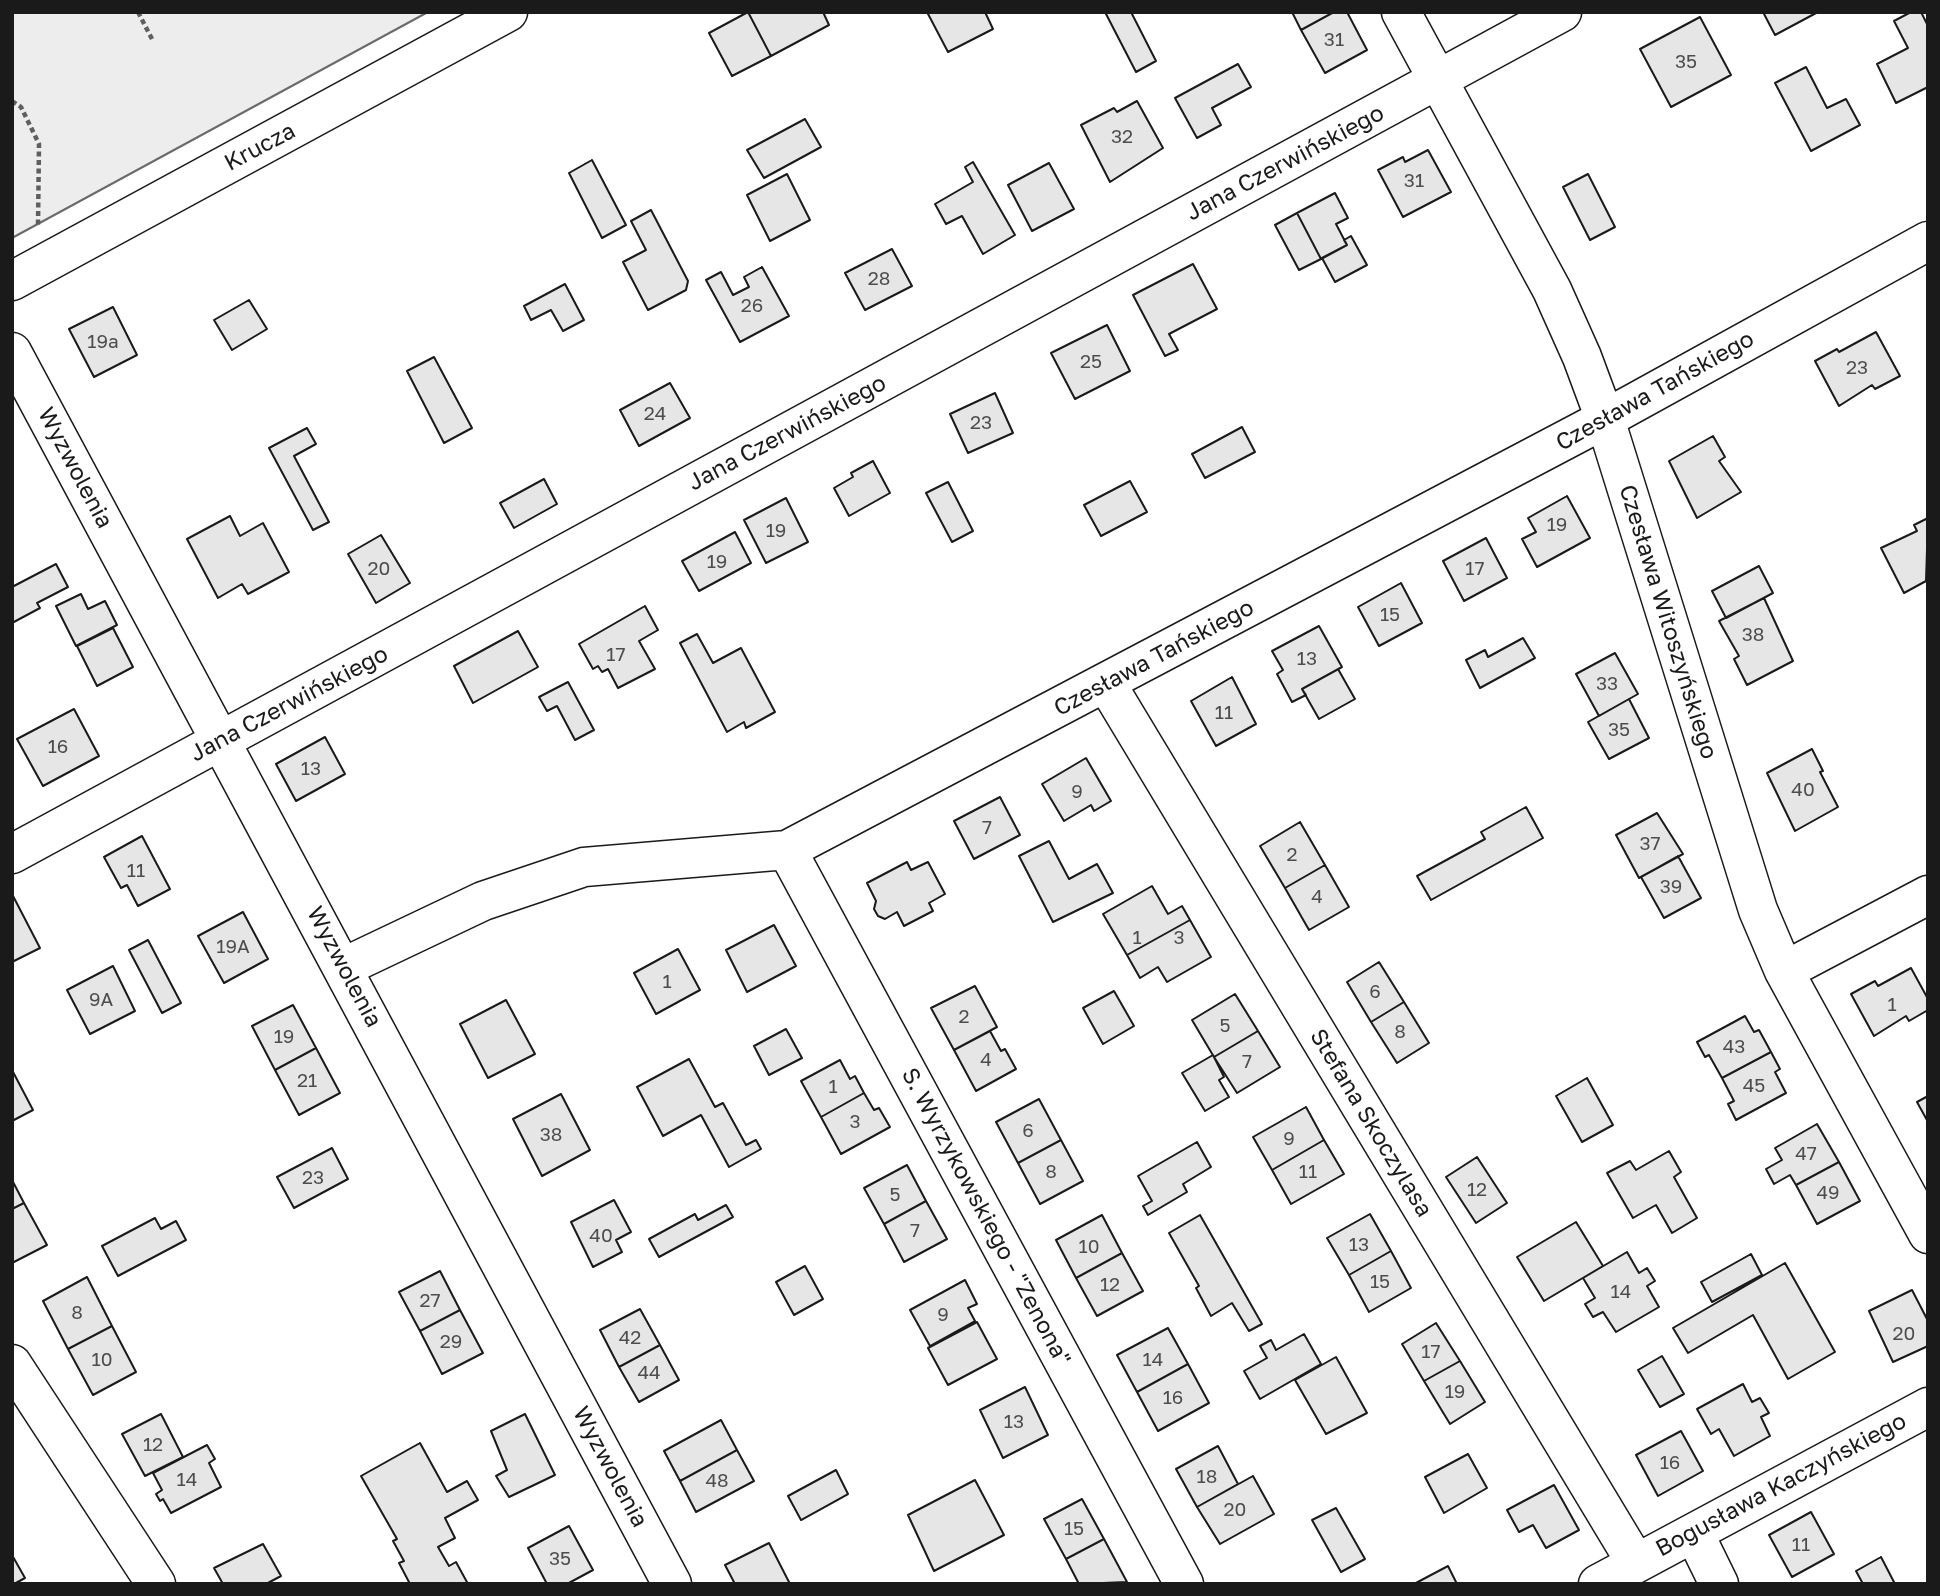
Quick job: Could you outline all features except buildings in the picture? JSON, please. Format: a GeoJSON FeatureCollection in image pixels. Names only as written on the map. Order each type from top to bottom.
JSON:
{"type":"FeatureCollection","features":[{"type":"Feature","properties":{"kind":"street","name":"Krucza"},"geometry":{"type":"LineString","coordinates":[[12,281],[508,12]]}},
{"type":"Feature","properties":{"kind":"street","name":"Czesława Witoszyńskiego"},"geometry":{"type":"LineString","coordinates":[[1401,12],[1552,290],[1605,419],[1758,910],[1784,971],[1928,1234]]}},
{"type":"Feature","properties":{"kind":"street","name":"Jana Czerwińskiego"},"geometry":{"type":"LineString","coordinates":[[12,854],[1562,12]]}},
{"type":"Feature","properties":{"kind":"street","name":"Czesława Tańskiego"},"geometry":{"type":"LineString","coordinates":[[344,967],[483,901],[584,867],[787,850],[1605,419],[1928,241]]}},
{"type":"Feature","properties":{"kind":"street","name":"Wyzwolenia"},"geometry":{"type":"LineString","coordinates":[[12,352],[344,967],[672,1584]]}},
{"type":"Feature","properties":{"kind":"street","name":"Stefana Skoczylasa"},"geometry":{"type":"LineString","coordinates":[[1106,684],[1636,1563]]}},
{"type":"Feature","properties":{"kind":"street","name":"S. Wyrzykowskiego - \"Zenona\""},"geometry":{"type":"LineString","coordinates":[[787,850],[1184,1584]]}},
{"type":"Feature","properties":{"kind":"street"},"geometry":{"type":"LineString","coordinates":[[1784,971],[1928,895]]}},
{"type":"Feature","properties":{"kind":"street"},"geometry":{"type":"LineString","coordinates":[[12,1364],[156,1584]]}},
{"type":"Feature","properties":{"kind":"street","name":"Bogusława Kaczyńskiego"},"geometry":{"type":"LineString","coordinates":[[1598,1584],[1928,1407]]}},
{"type":"Feature","properties":{"kind":"street"},"geometry":{"type":"LineString","coordinates":[[1693,1533],[1719,1584]]}},
{"type":"Feature","properties":{"kind":"path"},"geometry":{"type":"LineString","coordinates":[[138,12],[153,41]]}},
{"type":"Feature","properties":{"kind":"path"},"geometry":{"type":"LineString","coordinates":[[12,102],[21,107],[39,144],[39,233]]}},
{"type":"Feature","properties":{"kind":"shaded area"},"geometry":{"type":"Polygon","coordinates":[[[12,12],[428,12],[12,238],[12,12]]]}}]}
